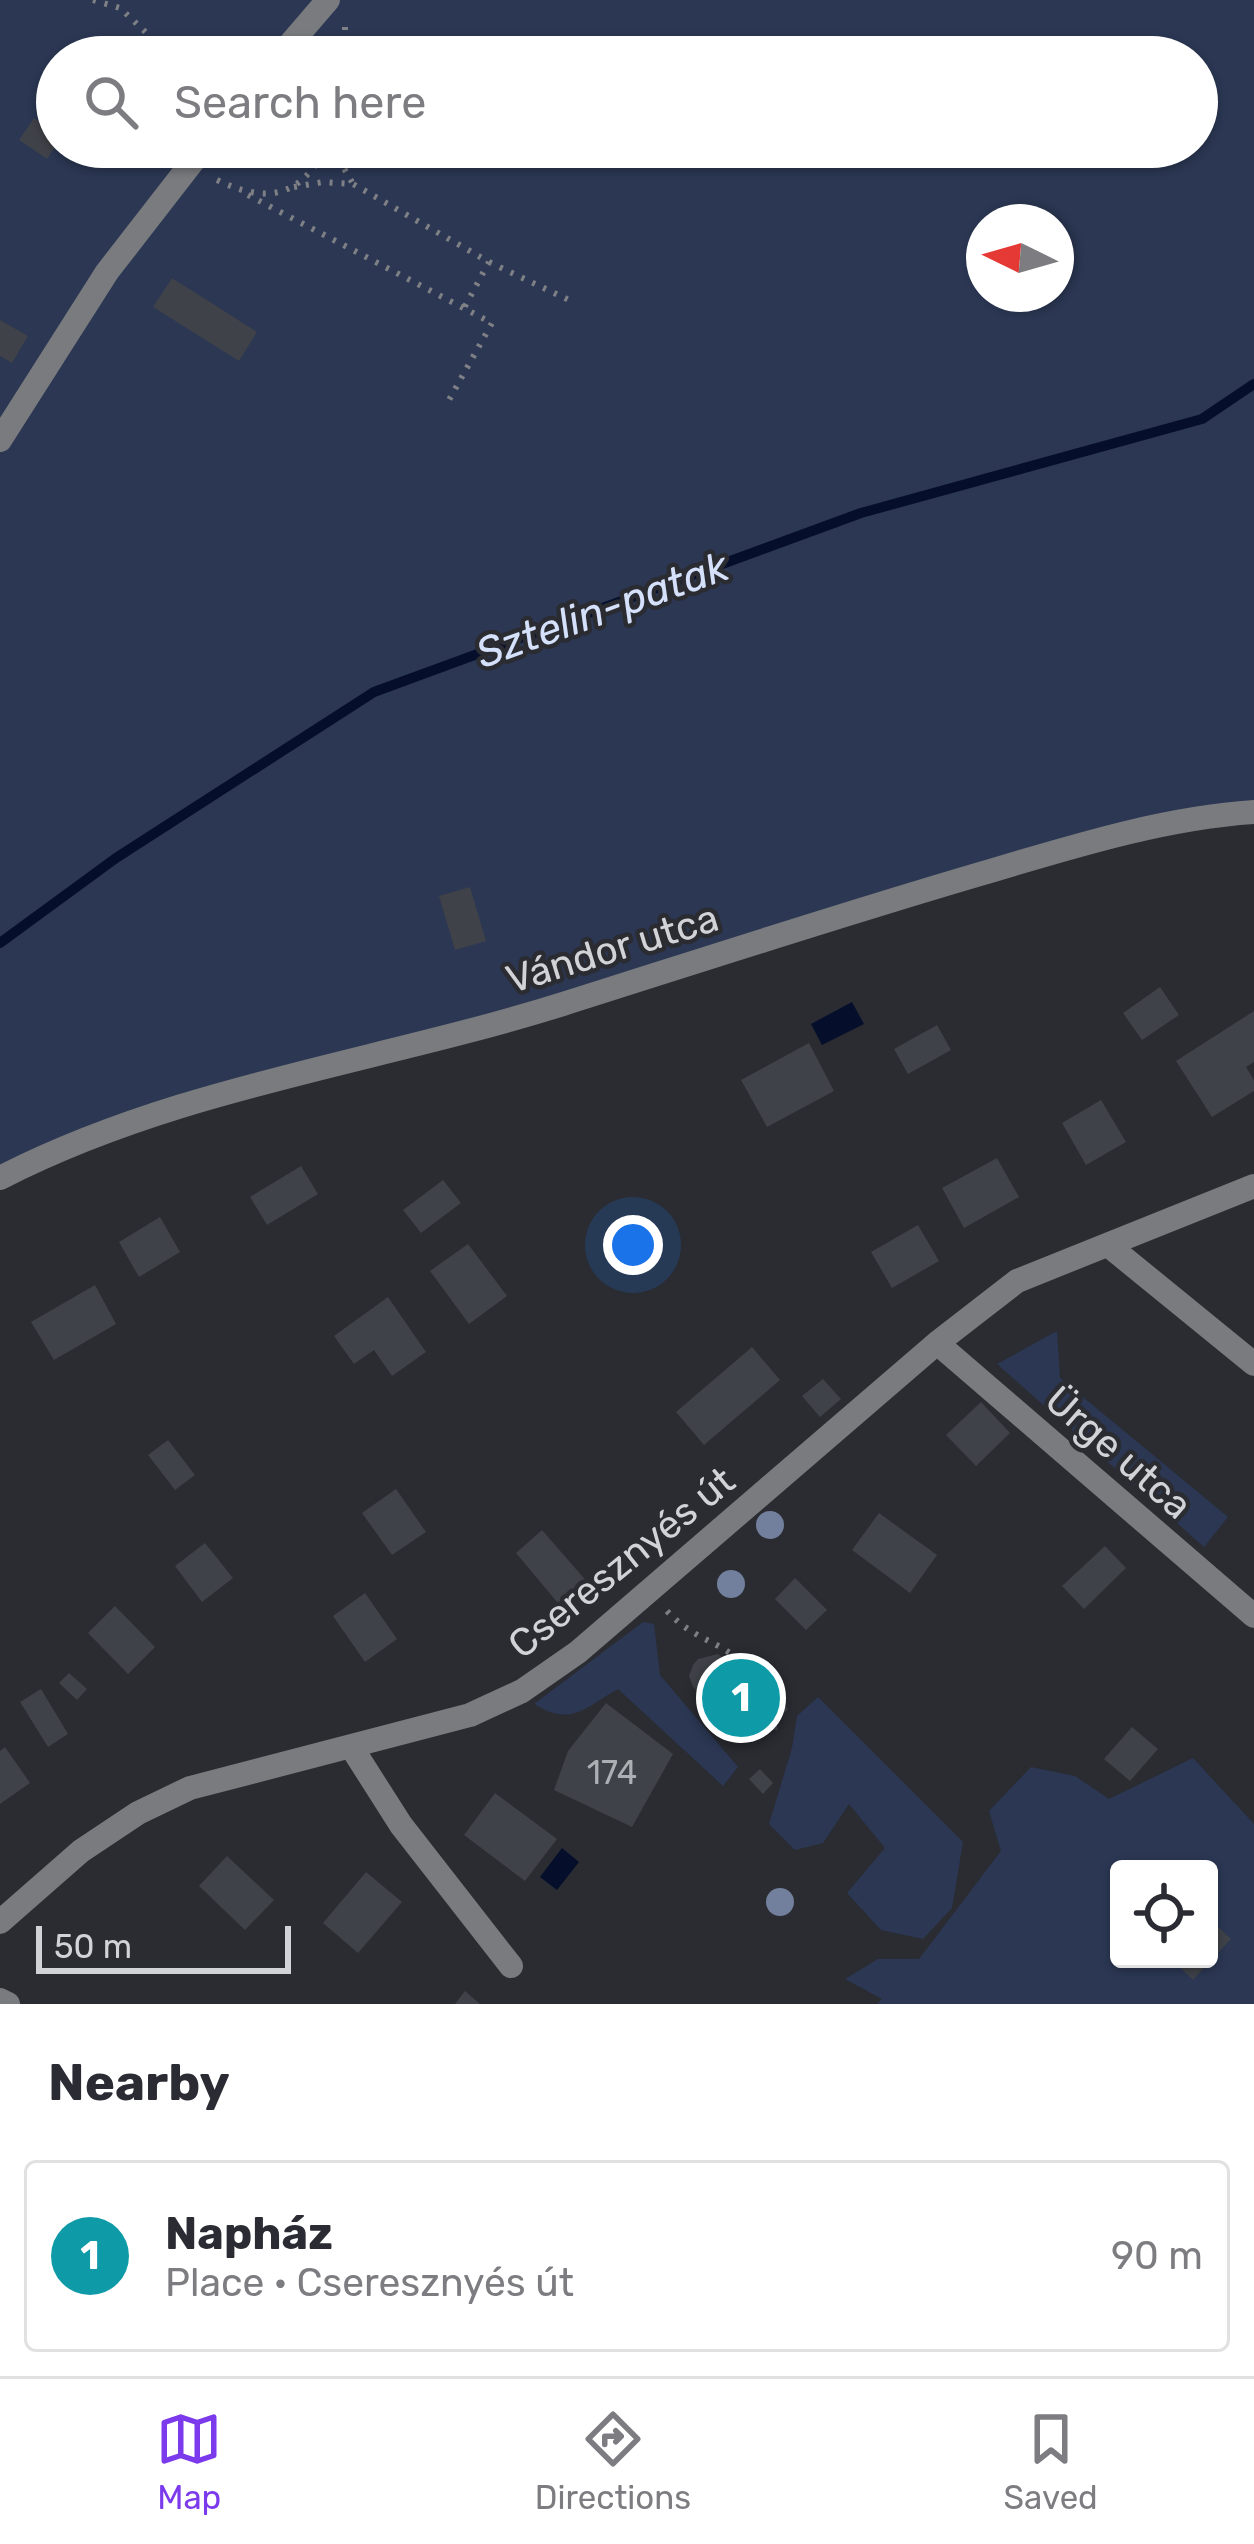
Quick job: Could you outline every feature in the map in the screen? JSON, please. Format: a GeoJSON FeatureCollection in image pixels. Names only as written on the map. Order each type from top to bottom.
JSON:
{"type":"FeatureCollection","features":[{"type":"Feature","properties":{"kind":"street"},"geometry":{"type":"LineString","coordinates":[[297,36],[328,0]]}},
{"type":"Feature","properties":{"kind":"street"},"geometry":{"type":"LineString","coordinates":[[0,440],[106,272],[187,168]]}},
{"type":"Feature","properties":{"kind":"street","name":"Vándor utca"},"geometry":{"type":"LineString","coordinates":[[0,1178],[129,1120],[560,1005],[1058,851],[1224,814],[1254,812]]}},
{"type":"Feature","properties":{"kind":"street","name":"Cseresznyés út"},"geometry":{"type":"LineString","coordinates":[[0,1922],[81,1851],[180,1792],[470,1715],[521,1690],[578,1652],[937,1343],[1017,1281],[1254,1186]]}},
{"type":"Feature","properties":{"kind":"street"},"geometry":{"type":"LineString","coordinates":[[1108,1245],[1254,1364]]}},
{"type":"Feature","properties":{"kind":"street","name":"Ürge utca"},"geometry":{"type":"LineString","coordinates":[[937,1343],[1254,1616]]}},
{"type":"Feature","properties":{"kind":"street"},"geometry":{"type":"LineString","coordinates":[[352,1748],[401,1825],[511,1966]]}},
{"type":"Feature","properties":{"kind":"street"},"geometry":{"type":"LineString","coordinates":[[0,2000],[8,2004]]}},
{"type":"Feature","properties":{"kind":"path"},"geometry":{"type":"LineString","coordinates":[[93,0],[120,8],[150,36]]}},
{"type":"Feature","properties":{"kind":"path"},"geometry":{"type":"LineString","coordinates":[[211,168],[248,195],[492,322],[449,400]]}},
{"type":"Feature","properties":{"kind":"path"},"geometry":{"type":"LineString","coordinates":[[294,188],[316,168]]}},
{"type":"Feature","properties":{"kind":"path"},"geometry":{"type":"LineString","coordinates":[[344,168],[353,184]]}},
{"type":"Feature","properties":{"kind":"path"},"geometry":{"type":"LineString","coordinates":[[248,195],[323,182],[353,184],[489,262],[571,301]]}},
{"type":"Feature","properties":{"kind":"path"},"geometry":{"type":"LineString","coordinates":[[464,308],[489,262]]}},
{"type":"Feature","properties":{"kind":"path"},"geometry":{"type":"LineString","coordinates":[[649,1591],[705,1643],[721,1644],[740,1660]]}},
{"type":"Feature","properties":{"kind":"shaded area"},"geometry":{"type":"Polygon","coordinates":[[[0,0],[1254,0],[1254,812],[1224,814],[279,1077],[0,1178],[0,0]]]}},
{"type":"Feature","properties":{"kind":"shaded area"},"geometry":{"type":"Polygon","coordinates":[[[852,1002],[864,1024],[822,1045],[811,1024],[852,1002]]]}},
{"type":"Feature","properties":{"kind":"shaded area"},"geometry":{"type":"Polygon","coordinates":[[[1057,1331],[1060,1378],[1228,1517],[1204,1547],[997,1364],[1057,1331]]]}},
{"type":"Feature","properties":{"kind":"shaded area"},"geometry":{"type":"Polygon","coordinates":[[[643,1622],[654,1624],[660,1675],[738,1767],[723,1786],[618,1689],[568,1714],[534,1704],[643,1622]]]}},
{"type":"Feature","properties":{"kind":"shaded area"},"geometry":{"type":"Polygon","coordinates":[[[818,1697],[963,1842],[952,1908],[923,1939],[881,1930],[847,1893],[885,1848],[849,1804],[823,1843],[795,1850],[769,1824],[797,1716],[818,1697]]]}},
{"type":"Feature","properties":{"kind":"shaded area"},"geometry":{"type":"Polygon","coordinates":[[[1193,1758],[1254,1824],[1254,2004],[877,2004],[882,1999],[845,1979],[878,1959],[919,1959],[1001,1851],[989,1811],[1031,1767],[1075,1776],[1109,1799],[1193,1758]]]}},
{"type":"Feature","properties":{"kind":"shaded area"},"geometry":{"type":"Polygon","coordinates":[[[562,1848],[579,1862],[557,1890],[540,1877],[562,1848]]]}},
{"type":"Feature","properties":{"kind":"building"},"geometry":{"type":"Polygon","coordinates":[[[34,118],[36,119],[36,152],[19,140],[34,118]]]}},
{"type":"Feature","properties":{"kind":"building"},"geometry":{"type":"Polygon","coordinates":[[[172,278],[257,332],[239,361],[153,307],[172,278]]]}},
{"type":"Feature","properties":{"kind":"building"},"geometry":{"type":"Polygon","coordinates":[[[0,320],[28,336],[12,363],[0,356],[0,320]]]}},
{"type":"Feature","properties":{"kind":"building"},"geometry":{"type":"Polygon","coordinates":[[[470,887],[486,941],[455,950],[439,896],[470,887]]]}},
{"type":"Feature","properties":{"kind":"building"},"geometry":{"type":"Polygon","coordinates":[[[1160,987],[1179,1015],[1142,1040],[1123,1013],[1160,987]]]}},
{"type":"Feature","properties":{"kind":"building"},"geometry":{"type":"Polygon","coordinates":[[[1254,1011],[1254,1062],[1246,1067],[1254,1091],[1212,1117],[1176,1061],[1254,1011]]]}},
{"type":"Feature","properties":{"kind":"building"},"geometry":{"type":"Polygon","coordinates":[[[937,1025],[951,1050],[908,1074],[894,1049],[937,1025]]]}},
{"type":"Feature","properties":{"kind":"building"},"geometry":{"type":"Polygon","coordinates":[[[809,1043],[834,1091],[767,1127],[741,1080],[809,1043]]]}},
{"type":"Feature","properties":{"kind":"building"},"geometry":{"type":"Polygon","coordinates":[[[1101,1100],[1126,1142],[1086,1165],[1062,1123],[1101,1100]]]}},
{"type":"Feature","properties":{"kind":"building"},"geometry":{"type":"Polygon","coordinates":[[[997,1158],[1019,1197],[964,1228],[942,1188],[997,1158]]]}},
{"type":"Feature","properties":{"kind":"building"},"geometry":{"type":"Polygon","coordinates":[[[301,1166],[318,1194],[267,1225],[250,1197],[301,1166]]]}},
{"type":"Feature","properties":{"kind":"building"},"geometry":{"type":"Polygon","coordinates":[[[443,1180],[461,1203],[421,1233],[403,1210],[443,1180]]]}},
{"type":"Feature","properties":{"kind":"building"},"geometry":{"type":"Polygon","coordinates":[[[160,1217],[180,1252],[139,1277],[119,1242],[160,1217]]]}},
{"type":"Feature","properties":{"kind":"building"},"geometry":{"type":"Polygon","coordinates":[[[918,1225],[939,1261],[892,1288],[871,1252],[918,1225]]]}},
{"type":"Feature","properties":{"kind":"building"},"geometry":{"type":"Polygon","coordinates":[[[468,1244],[507,1296],[469,1324],[430,1271],[468,1244]]]}},
{"type":"Feature","properties":{"kind":"building"},"geometry":{"type":"Polygon","coordinates":[[[95,1285],[116,1324],[54,1360],[31,1322],[95,1285]]]}},
{"type":"Feature","properties":{"kind":"building"},"geometry":{"type":"Polygon","coordinates":[[[388,1297],[426,1352],[392,1376],[374,1350],[354,1364],[334,1336],[388,1297]]]}},
{"type":"Feature","properties":{"kind":"building"},"geometry":{"type":"Polygon","coordinates":[[[752,1347],[780,1380],[704,1445],[676,1412],[752,1347]]]}},
{"type":"Feature","properties":{"kind":"building"},"geometry":{"type":"Polygon","coordinates":[[[823,1379],[841,1399],[820,1417],[802,1396],[823,1379]]]}},
{"type":"Feature","properties":{"kind":"building"},"geometry":{"type":"Polygon","coordinates":[[[981,1402],[1010,1433],[976,1466],[946,1435],[981,1402]]]}},
{"type":"Feature","properties":{"kind":"building"},"geometry":{"type":"Polygon","coordinates":[[[168,1440],[195,1475],[175,1490],[148,1455],[168,1440]]]}},
{"type":"Feature","properties":{"kind":"building"},"geometry":{"type":"Polygon","coordinates":[[[396,1489],[426,1532],[392,1555],[362,1513],[396,1489]]]}},
{"type":"Feature","properties":{"kind":"building"},"geometry":{"type":"Polygon","coordinates":[[[879,1513],[937,1555],[910,1593],[852,1550],[879,1513]]]}},
{"type":"Feature","properties":{"kind":"building"},"geometry":{"type":"Polygon","coordinates":[[[542,1530],[589,1584],[562,1608],[516,1553],[542,1530]]]}},
{"type":"Feature","properties":{"kind":"building"},"geometry":{"type":"Polygon","coordinates":[[[205,1543],[233,1578],[202,1602],[175,1566],[205,1543]]]}},
{"type":"Feature","properties":{"kind":"building"},"geometry":{"type":"Polygon","coordinates":[[[1105,1546],[1126,1568],[1084,1609],[1062,1586],[1105,1546]]]}},
{"type":"Feature","properties":{"kind":"building"},"geometry":{"type":"Polygon","coordinates":[[[795,1578],[827,1610],[806,1630],[775,1599],[795,1578]]]}},
{"type":"Feature","properties":{"kind":"building"},"geometry":{"type":"Polygon","coordinates":[[[365,1593],[397,1639],[365,1662],[333,1616],[365,1593]]]}},
{"type":"Feature","properties":{"kind":"building"},"geometry":{"type":"Polygon","coordinates":[[[115,1606],[155,1647],[128,1674],[88,1633],[115,1606]]]}},
{"type":"Feature","properties":{"kind":"building"},"geometry":{"type":"Polygon","coordinates":[[[718,1654],[738,1669],[751,1667],[760,1674],[757,1678],[788,1709],[776,1721],[778,1730],[767,1730],[750,1743],[693,1687],[689,1676],[693,1665],[718,1654]]]}},
{"type":"Feature","properties":{"kind":"building"},"geometry":{"type":"Polygon","coordinates":[[[69,1673],[87,1689],[77,1700],[59,1683],[69,1673]]]}},
{"type":"Feature","properties":{"kind":"building"},"geometry":{"type":"Polygon","coordinates":[[[41,1689],[68,1734],[48,1747],[20,1702],[41,1689]]]}},
{"type":"Feature","properties":{"kind":"building"},"geometry":{"type":"Polygon","coordinates":[[[606,1703],[673,1754],[632,1827],[554,1790],[568,1751],[606,1703]]]}},
{"type":"Feature","properties":{"kind":"building"},"geometry":{"type":"Polygon","coordinates":[[[1132,1727],[1158,1749],[1130,1781],[1104,1759],[1132,1727]]]}},
{"type":"Feature","properties":{"kind":"building"},"geometry":{"type":"Polygon","coordinates":[[[5,1747],[30,1783],[0,1804],[0,1751],[5,1747]]]}},
{"type":"Feature","properties":{"kind":"building"},"geometry":{"type":"Polygon","coordinates":[[[760,1769],[773,1783],[763,1794],[749,1779],[760,1769]]]}},
{"type":"Feature","properties":{"kind":"building"},"geometry":{"type":"Polygon","coordinates":[[[495,1793],[557,1839],[525,1881],[464,1835],[495,1793]]]}},
{"type":"Feature","properties":{"kind":"building"},"geometry":{"type":"Polygon","coordinates":[[[227,1856],[274,1900],[245,1930],[199,1886],[227,1856]]]}},
{"type":"Feature","properties":{"kind":"building"},"geometry":{"type":"Polygon","coordinates":[[[366,1872],[402,1902],[358,1953],[323,1923],[366,1872]]]}},
{"type":"Feature","properties":{"kind":"building"},"geometry":{"type":"Polygon","coordinates":[[[1218,1927],[1231,1939],[1218,1953],[1218,1927]]]}},
{"type":"Feature","properties":{"kind":"building"},"geometry":{"type":"Polygon","coordinates":[[[1180,1968],[1204,1968],[1193,1980],[1180,1968]]]}},
{"type":"Feature","properties":{"kind":"building"},"geometry":{"type":"Polygon","coordinates":[[[465,1991],[480,2004],[455,2004],[465,1991]]]}},
{"type":"Feature","properties":{"kind":"waterway","name":"Sztelin-patak"},"geometry":{"type":"LineString","coordinates":[[0,943],[116,858],[374,692],[861,513],[1202,419],[1254,384]]}},
{"type":"Feature","properties":{"kind":"place","name":"Napház"},"geometry":{"type":"Point","coordinates":[741,1698]}}]}
